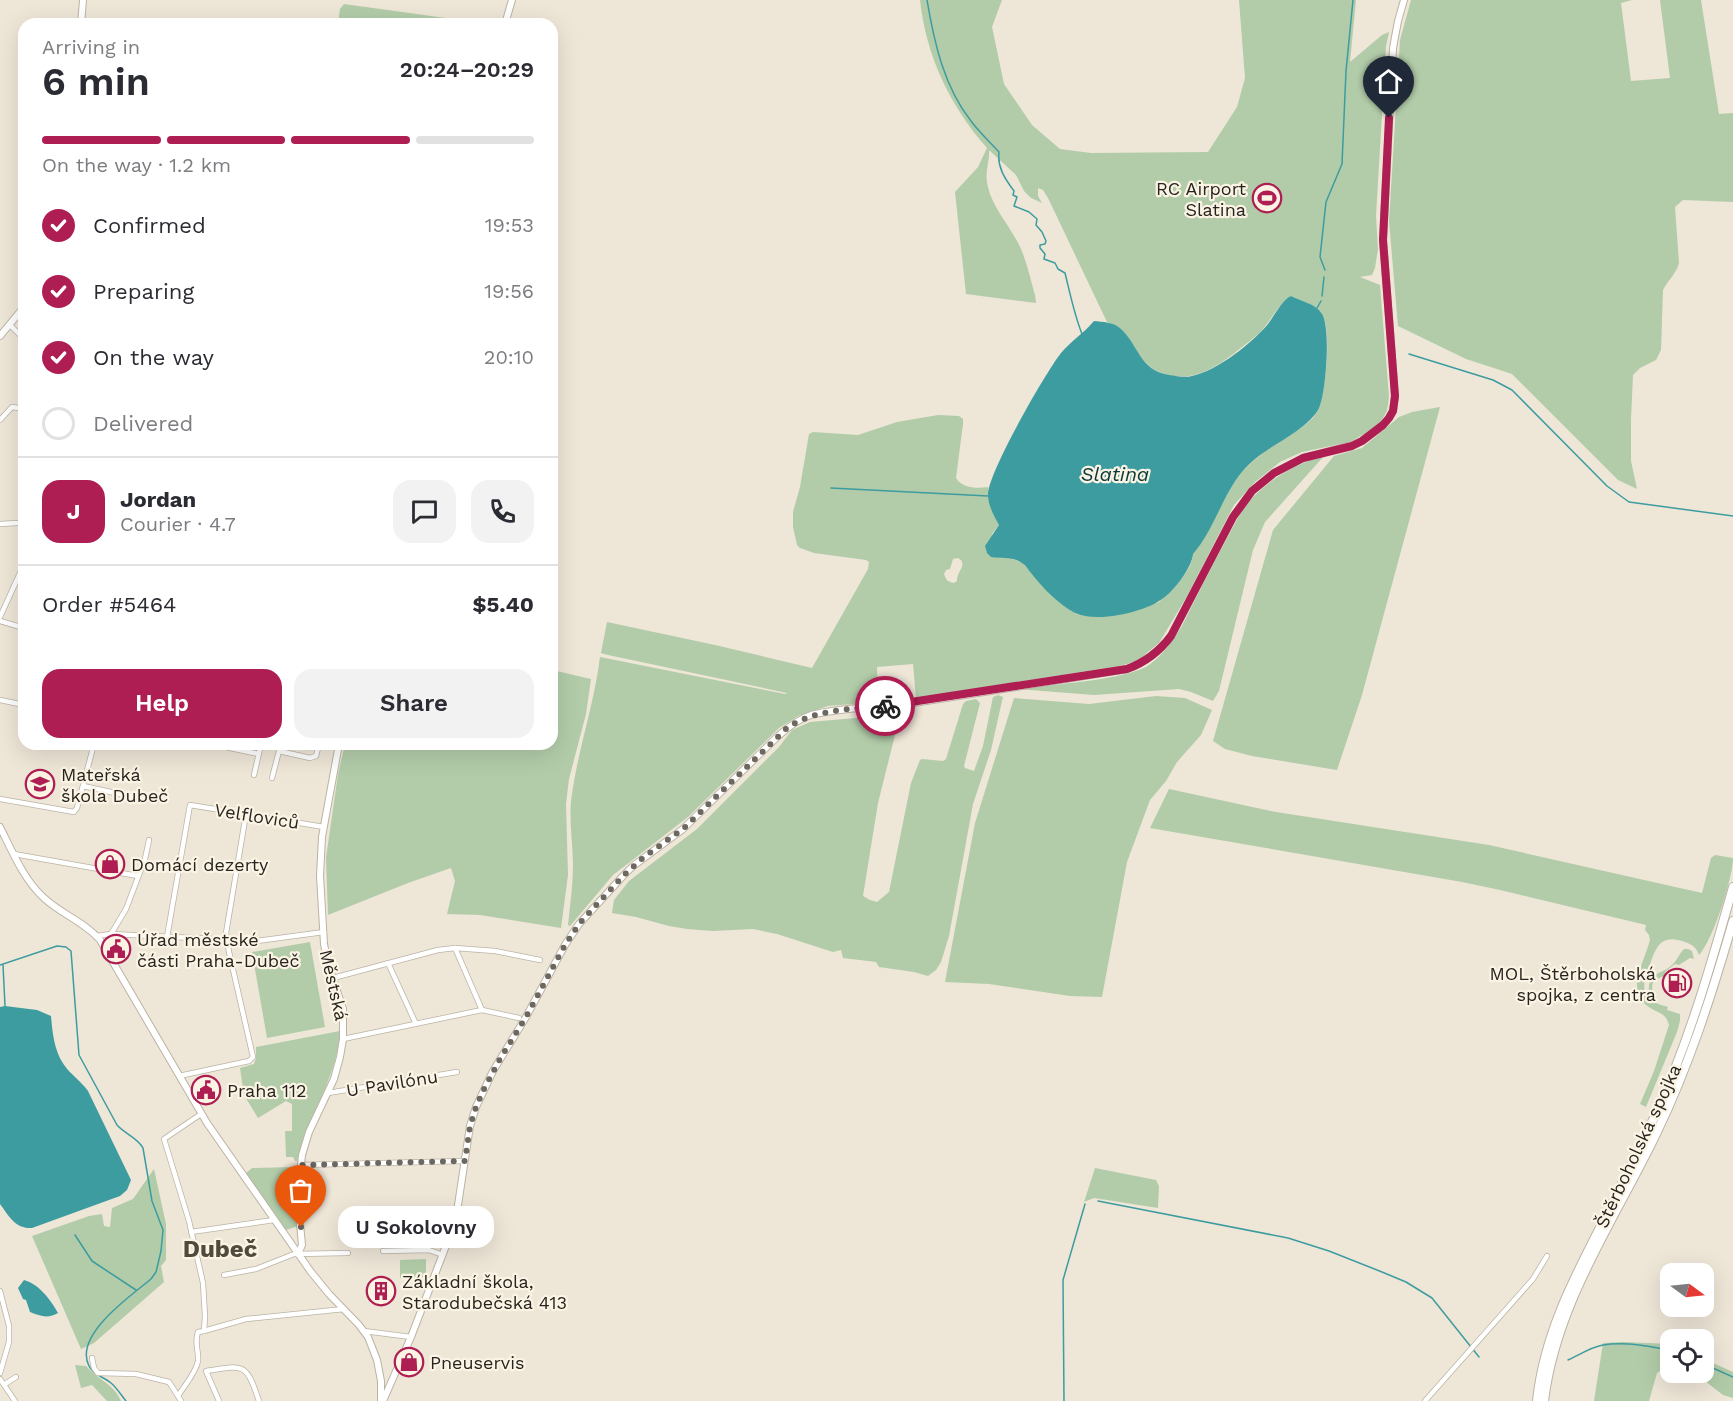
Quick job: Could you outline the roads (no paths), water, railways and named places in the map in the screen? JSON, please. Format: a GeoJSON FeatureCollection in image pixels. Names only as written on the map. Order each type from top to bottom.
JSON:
{"type":"FeatureCollection","features":[{"type":"Feature","properties":{"kind":"highway","name":"Štěrboholská spojka"},"geometry":{"type":"LineString","coordinates":[[1537,1401],[1545,1357],[1557,1317],[1673,1074],[1698,1005],[1733,887]]}},
{"type":"Feature","properties":{"kind":"highway","name":"Štěrboholská spojka"},"geometry":{"type":"LineString","coordinates":[[1544,1401],[1553,1352],[1568,1309],[1675,1093],[1703,1019],[1733,921]]}},
{"type":"Feature","properties":{"kind":"street"},"geometry":{"type":"LineString","coordinates":[[82,18],[83,0]]}},
{"type":"Feature","properties":{"kind":"street"},"geometry":{"type":"LineString","coordinates":[[507,18],[512,0]]}},
{"type":"Feature","properties":{"kind":"street"},"geometry":{"type":"LineString","coordinates":[[382,1401],[411,1337],[456,1218],[470,1126],[484,1089],[579,924],[633,866],[683,829],[777,737],[801,719],[840,710],[905,704],[1127,669],[1149,659],[1164,646],[1171,636],[1233,517],[1252,491],[1274,473],[1293,462],[1352,446],[1362,441],[1389,418],[1393,411],[1395,396],[1383,240],[1384,210],[1393,48],[1404,0]]}},
{"type":"Feature","properties":{"kind":"street"},"geometry":{"type":"LineString","coordinates":[[0,336],[18,315]]}},
{"type":"Feature","properties":{"kind":"street"},"geometry":{"type":"LineString","coordinates":[[10,325],[18,333]]}},
{"type":"Feature","properties":{"kind":"street"},"geometry":{"type":"LineString","coordinates":[[0,420],[12,407],[18,408]]}},
{"type":"Feature","properties":{"kind":"street"},"geometry":{"type":"LineString","coordinates":[[0,524],[16,523]]}},
{"type":"Feature","properties":{"kind":"street"},"geometry":{"type":"LineString","coordinates":[[18,582],[0,619],[18,626]]}},
{"type":"Feature","properties":{"kind":"street"},"geometry":{"type":"LineString","coordinates":[[0,700],[18,704]]}},
{"type":"Feature","properties":{"kind":"street"},"geometry":{"type":"LineString","coordinates":[[0,799],[74,812],[92,750]]}},
{"type":"Feature","properties":{"kind":"street"},"geometry":{"type":"LineString","coordinates":[[240,750],[259,754]]}},
{"type":"Feature","properties":{"kind":"street"},"geometry":{"type":"LineString","coordinates":[[254,775],[260,750]]}},
{"type":"Feature","properties":{"kind":"street"},"geometry":{"type":"LineString","coordinates":[[272,778],[279,751],[310,758],[316,756],[318,750]]}},
{"type":"Feature","properties":{"kind":"street","name":"Městská"},"geometry":{"type":"LineString","coordinates":[[298,1254],[302,1245],[298,1203],[300,1165],[309,1131],[328,1093],[337,1068],[343,1039],[343,1009],[326,955],[320,861],[338,750]]}},
{"type":"Feature","properties":{"kind":"street"},"geometry":{"type":"LineString","coordinates":[[83,786],[158,800]]}},
{"type":"Feature","properties":{"kind":"street","name":"Velfloviců"},"geometry":{"type":"LineString","coordinates":[[167,937],[190,805],[324,827]]}},
{"type":"Feature","properties":{"kind":"street"},"geometry":{"type":"LineString","coordinates":[[179,1076],[253,1059],[226,939],[246,814]]}},
{"type":"Feature","properties":{"kind":"street"},"geometry":{"type":"LineString","coordinates":[[0,827],[27,876],[44,898],[97,936],[201,1114],[323,1288],[364,1331],[377,1360],[382,1401]]}},
{"type":"Feature","properties":{"kind":"street"},"geometry":{"type":"LineString","coordinates":[[111,934],[126,909],[145,859],[149,840]]}},
{"type":"Feature","properties":{"kind":"street"},"geometry":{"type":"LineString","coordinates":[[14,854],[138,876]]}},
{"type":"Feature","properties":{"kind":"street"},"geometry":{"type":"LineString","coordinates":[[97,936],[111,934],[257,941],[324,932]]}},
{"type":"Feature","properties":{"kind":"street"},"geometry":{"type":"LineString","coordinates":[[333,978],[438,950],[455,948],[495,951],[540,960]]}},
{"type":"Feature","properties":{"kind":"street"},"geometry":{"type":"LineString","coordinates":[[455,948],[482,1010]]}},
{"type":"Feature","properties":{"kind":"street"},"geometry":{"type":"LineString","coordinates":[[388,963],[416,1024]]}},
{"type":"Feature","properties":{"kind":"street"},"geometry":{"type":"LineString","coordinates":[[343,1039],[482,1010],[519,1017]]}},
{"type":"Feature","properties":{"kind":"street","name":"U Pavilónu"},"geometry":{"type":"LineString","coordinates":[[328,1093],[457,1072]]}},
{"type":"Feature","properties":{"kind":"street"},"geometry":{"type":"LineString","coordinates":[[201,1114],[164,1139],[191,1232],[205,1292],[204,1331]]}},
{"type":"Feature","properties":{"kind":"street"},"geometry":{"type":"LineString","coordinates":[[300,1165],[465,1161]]}},
{"type":"Feature","properties":{"kind":"street"},"geometry":{"type":"LineString","coordinates":[[191,1232],[274,1220]]}},
{"type":"Feature","properties":{"kind":"street"},"geometry":{"type":"LineString","coordinates":[[383,1251],[429,1251],[443,1255]]}},
{"type":"Feature","properties":{"kind":"street"},"geometry":{"type":"LineString","coordinates":[[224,1275],[256,1269],[292,1254],[348,1253]]}},
{"type":"Feature","properties":{"kind":"street"},"geometry":{"type":"LineString","coordinates":[[1425,1401],[1533,1279],[1547,1256]]}},
{"type":"Feature","properties":{"kind":"street"},"geometry":{"type":"LineString","coordinates":[[0,1290],[9,1326],[7,1352],[0,1373]]}},
{"type":"Feature","properties":{"kind":"street"},"geometry":{"type":"LineString","coordinates":[[92,1358],[94,1368],[99,1373],[136,1374],[169,1382],[179,1398],[198,1363],[195,1343],[198,1332],[246,1319],[344,1309]]}},
{"type":"Feature","properties":{"kind":"street"},"geometry":{"type":"LineString","coordinates":[[364,1331],[411,1337]]}},
{"type":"Feature","properties":{"kind":"street"},"geometry":{"type":"LineString","coordinates":[[219,1401],[207,1371],[234,1366],[239,1366],[246,1371],[259,1401]]}},
{"type":"Feature","properties":{"kind":"street"},"geometry":{"type":"LineString","coordinates":[[5,1384],[16,1377]]}},
{"type":"Feature","properties":{"kind":"street"},"geometry":{"type":"LineString","coordinates":[[0,1379],[15,1401]]}},
{"type":"Feature","properties":{"kind":"water","name":"Slatina"},"geometry":{"type":"Polygon","coordinates":[[[1291,296],[1316,307],[1325,321],[1326,361],[1324,389],[1319,408],[1303,426],[1258,457],[1242,472],[1193,554],[1185,573],[1164,598],[1130,613],[1106,617],[1084,616],[1075,613],[1057,600],[1023,564],[1011,559],[991,557],[987,553],[985,546],[999,525],[990,507],[988,495],[997,467],[1018,423],[1061,353],[1094,321],[1111,323],[1120,328],[1151,368],[1169,375],[1189,377],[1223,362],[1244,347],[1268,324],[1282,304],[1291,296]]]}},
{"type":"Feature","properties":{"kind":"water"},"geometry":{"type":"Polygon","coordinates":[[[0,1007],[37,1010],[51,1016],[58,1054],[66,1068],[88,1091],[131,1180],[127,1190],[120,1196],[32,1228],[17,1224],[0,1204],[0,1007]]]}},
{"type":"Feature","properties":{"kind":"water"},"geometry":{"type":"Polygon","coordinates":[[[24,1280],[35,1285],[44,1293],[58,1313],[41,1316],[30,1312],[18,1288],[24,1280]]]}},
{"type":"Feature","properties":{"kind":"waterway"},"geometry":{"type":"LineString","coordinates":[[927,0],[937,48],[947,79],[974,125],[999,152],[1002,173],[1014,191],[1013,195],[1017,197],[1014,206],[1029,212],[1037,219],[1036,225],[1046,241],[1045,244],[1040,245],[1045,254],[1044,259],[1055,263],[1058,269],[1065,273],[1082,334]]}},
{"type":"Feature","properties":{"kind":"waterway"},"geometry":{"type":"LineString","coordinates":[[1325,270],[1320,257],[1326,202],[1342,164],[1346,71],[1353,0]]}},
{"type":"Feature","properties":{"kind":"waterway"},"geometry":{"type":"LineString","coordinates":[[1322,296],[1324,277]]}},
{"type":"Feature","properties":{"kind":"waterway"},"geometry":{"type":"LineString","coordinates":[[1317,308],[1321,301]]}},
{"type":"Feature","properties":{"kind":"waterway"},"geometry":{"type":"LineString","coordinates":[[1409,354],[1493,380],[1512,390],[1607,486],[1629,502],[1733,516]]}},
{"type":"Feature","properties":{"kind":"waterway"},"geometry":{"type":"LineString","coordinates":[[831,488],[988,496]]}},
{"type":"Feature","properties":{"kind":"waterway"},"geometry":{"type":"LineString","coordinates":[[0,965],[57,946],[66,947],[71,951],[79,1055],[117,1125],[138,1141],[143,1148],[152,1201],[163,1230],[156,1272],[107,1317],[89,1342],[86,1354],[91,1369],[111,1383],[126,1401]]}},
{"type":"Feature","properties":{"kind":"waterway"},"geometry":{"type":"LineString","coordinates":[[3,965],[5,1006]]}},
{"type":"Feature","properties":{"kind":"waterway"},"geometry":{"type":"LineString","coordinates":[[1098,1201],[1288,1238],[1382,1272],[1406,1282],[1432,1298],[1479,1357]]}},
{"type":"Feature","properties":{"kind":"waterway"},"geometry":{"type":"LineString","coordinates":[[1064,1401],[1063,1280],[1085,1204]]}},
{"type":"Feature","properties":{"kind":"waterway"},"geometry":{"type":"LineString","coordinates":[[75,1235],[92,1261],[136,1290]]}},
{"type":"Feature","properties":{"kind":"waterway"},"geometry":{"type":"LineString","coordinates":[[1568,1360],[1603,1345],[1637,1345],[1660,1348]]}},
{"type":"Feature","properties":{"kind":"waterway"},"geometry":{"type":"LineString","coordinates":[[1714,1368],[1733,1377]]}},
{"type":"Feature","properties":{"kind":"place","name":"RC Airport Slatina"},"geometry":{"type":"Point","coordinates":[1267,198]}},
{"type":"Feature","properties":{"kind":"place","name":"Mateřská škola Dubeč"},"geometry":{"type":"Point","coordinates":[40,784]}},
{"type":"Feature","properties":{"kind":"place","name":"Domácí dezerty"},"geometry":{"type":"Point","coordinates":[110,864]}},
{"type":"Feature","properties":{"kind":"place","name":"Úřad městské části Praha-Dubeč"},"geometry":{"type":"Point","coordinates":[116,949]}},
{"type":"Feature","properties":{"kind":"place","name":"MOL, Štěrboholská spojka, z centra"},"geometry":{"type":"Point","coordinates":[1677,983]}},
{"type":"Feature","properties":{"kind":"place","name":"Praha 112"},"geometry":{"type":"Point","coordinates":[206,1090]}},
{"type":"Feature","properties":{"kind":"place","name":"U Sokolovny"},"geometry":{"type":"Point","coordinates":[301,1227]}},
{"type":"Feature","properties":{"kind":"place","name":"Základní škola, Starodubečská 413"},"geometry":{"type":"Point","coordinates":[381,1291]}},
{"type":"Feature","properties":{"kind":"place","name":"Pneuservis"},"geometry":{"type":"Point","coordinates":[409,1362]}},
{"type":"Feature","properties":{"kind":"district","name":"Dubeč"},"geometry":{"type":"Point","coordinates":[220,1249]}}]}
